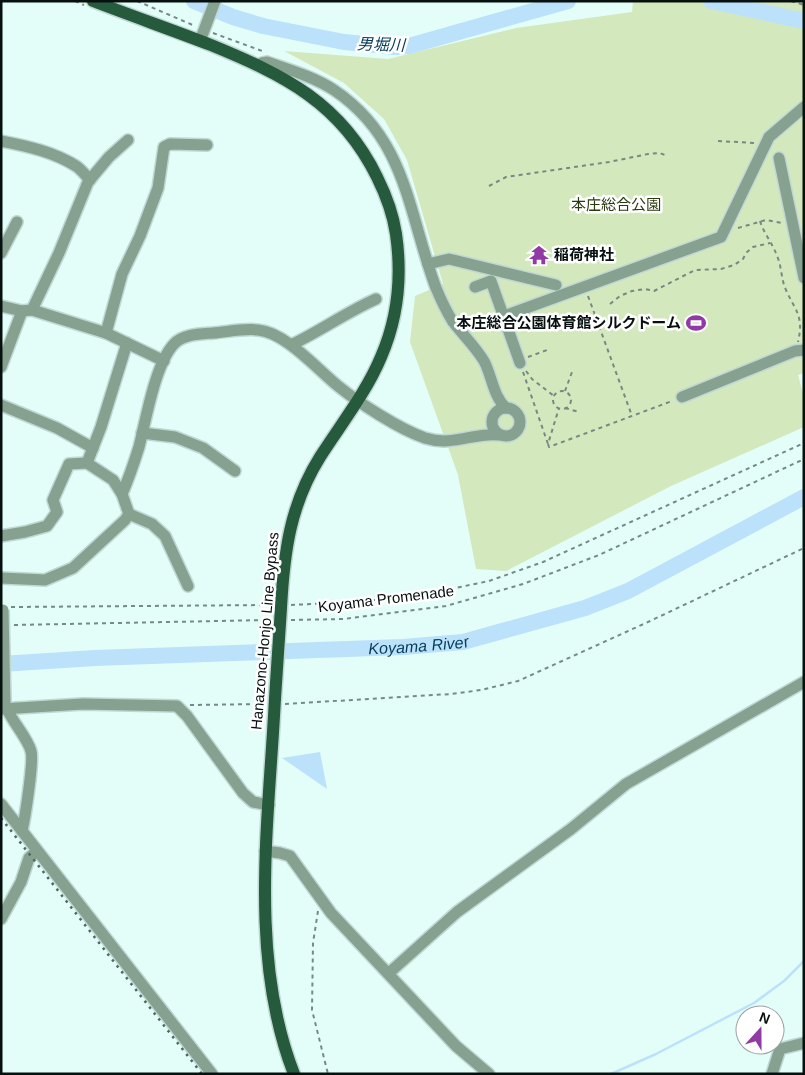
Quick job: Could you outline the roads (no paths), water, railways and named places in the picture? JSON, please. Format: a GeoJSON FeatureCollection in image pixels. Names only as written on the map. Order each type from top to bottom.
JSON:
{"type":"FeatureCollection","features":[{"type":"Feature","properties":{"kind":"main road","name":"Hanazono-Honjo Line Bypass"},"geometry":{"type":"LineString","coordinates":[[93,1],[200,41]]}},
{"type":"Feature","properties":{"kind":"main road","name":"Hanazono-Honjo Line Bypass"},"geometry":{"type":"LineString","coordinates":[[112,1],[259,66],[300,88],[323,105],[350,133],[369,160],[385,192],[394,220],[399,260],[398,295],[392,328],[381,358],[358,400],[319,459],[300,495],[290,526],[286,552],[265,851],[265,912],[272,988],[279,1022],[294,1074]]}},
{"type":"Feature","properties":{"kind":"street"},"geometry":{"type":"LineString","coordinates":[[200,41],[215,1]]}},
{"type":"Feature","properties":{"kind":"street"},"geometry":{"type":"LineString","coordinates":[[122,494],[132,472],[153,390],[164,361],[173,344],[181,338],[200,334],[259,330],[276,336],[291,345],[339,387],[358,400],[408,430],[427,438],[443,441],[460,440],[488,428],[493,428],[499,435],[509,436],[517,432],[520,427],[518,414],[501,406],[484,362],[444,307],[428,264],[412,191],[377,130],[357,109],[333,90],[308,76],[267,62],[259,66]]}},
{"type":"Feature","properties":{"kind":"street"},"geometry":{"type":"LineString","coordinates":[[504,316],[721,237],[769,137],[804,107]]}},
{"type":"Feature","properties":{"kind":"street"},"geometry":{"type":"LineString","coordinates":[[1,367],[4,354],[60,253],[90,180],[109,156],[128,140]]}},
{"type":"Feature","properties":{"kind":"street"},"geometry":{"type":"LineString","coordinates":[[1,141],[30,146],[62,159],[77,166],[90,180]]}},
{"type":"Feature","properties":{"kind":"street"},"geometry":{"type":"LineString","coordinates":[[106,333],[122,274],[140,236],[158,188],[164,147],[170,144],[206,145]]}},
{"type":"Feature","properties":{"kind":"street"},"geometry":{"type":"LineString","coordinates":[[779,158],[804,278]]}},
{"type":"Feature","properties":{"kind":"street"},"geometry":{"type":"LineString","coordinates":[[1,253],[17,222]]}},
{"type":"Feature","properties":{"kind":"street"},"geometry":{"type":"LineString","coordinates":[[428,264],[449,258],[556,285]]}},
{"type":"Feature","properties":{"kind":"street"},"geometry":{"type":"LineString","coordinates":[[475,287],[492,281],[519,362]]}},
{"type":"Feature","properties":{"kind":"street"},"geometry":{"type":"LineString","coordinates":[[291,345],[376,299]]}},
{"type":"Feature","properties":{"kind":"street"},"geometry":{"type":"LineString","coordinates":[[1,306],[27,310],[106,333],[164,361]]}},
{"type":"Feature","properties":{"kind":"street"},"geometry":{"type":"LineString","coordinates":[[87,462],[101,427],[127,344]]}},
{"type":"Feature","properties":{"kind":"street"},"geometry":{"type":"LineString","coordinates":[[682,397],[800,351]]}},
{"type":"Feature","properties":{"kind":"street"},"geometry":{"type":"LineString","coordinates":[[1,405],[57,428],[92,448]]}},
{"type":"Feature","properties":{"kind":"street"},"geometry":{"type":"LineString","coordinates":[[488,428],[492,418],[501,406]]}},
{"type":"Feature","properties":{"kind":"street"},"geometry":{"type":"LineString","coordinates":[[142,433],[174,437],[203,448],[235,470]]}},
{"type":"Feature","properties":{"kind":"street"},"geometry":{"type":"LineString","coordinates":[[1,536],[47,526],[57,512],[53,500],[69,464],[87,462],[113,480],[122,494],[129,514],[152,524],[165,536],[188,586]]}},
{"type":"Feature","properties":{"kind":"street"},"geometry":{"type":"LineString","coordinates":[[1,578],[44,580],[73,568],[125,520],[129,514]]}},
{"type":"Feature","properties":{"kind":"street"},"geometry":{"type":"LineString","coordinates":[[2,607],[4,707],[15,722],[31,751],[22,831]]}},
{"type":"Feature","properties":{"kind":"street"},"geometry":{"type":"LineString","coordinates":[[389,973],[457,912],[626,784],[804,682]]}},
{"type":"Feature","properties":{"kind":"street"},"geometry":{"type":"LineString","coordinates":[[4,707],[83,704],[177,706],[187,716],[243,793],[253,802],[268,805]]}},
{"type":"Feature","properties":{"kind":"street"},"geometry":{"type":"LineString","coordinates":[[1,804],[212,1074]]}},
{"type":"Feature","properties":{"kind":"street"},"geometry":{"type":"LineString","coordinates":[[1,918],[21,882],[29,858],[37,851]]}},
{"type":"Feature","properties":{"kind":"street"},"geometry":{"type":"LineString","coordinates":[[265,851],[290,856],[320,900],[456,1046],[489,1074]]}},
{"type":"Feature","properties":{"kind":"street"},"geometry":{"type":"LineString","coordinates":[[772,1074],[780,1049],[804,1043]]}},
{"type":"Feature","properties":{"kind":"water"},"geometry":{"type":"Polygon","coordinates":[[[320,752],[327,789],[282,758],[320,752]]]}},
{"type":"Feature","properties":{"kind":"waterway","name":"男堀川"},"geometry":{"type":"LineString","coordinates":[[194,1],[233,17],[263,26],[344,42],[395,47],[409,46],[568,1]]}},
{"type":"Feature","properties":{"kind":"waterway","name":"男堀川"},"geometry":{"type":"LineString","coordinates":[[711,1],[804,21]]}},
{"type":"Feature","properties":{"kind":"waterway","name":"Koyama River"},"geometry":{"type":"LineString","coordinates":[[1,664],[95,658],[403,647],[463,642],[585,608],[628,591],[804,497]]}},
{"type":"Feature","properties":{"kind":"waterway"},"geometry":{"type":"LineString","coordinates":[[611,1074],[656,1054],[754,1003],[784,981],[804,961]]}},
{"type":"Feature","properties":{"kind":"railway"},"geometry":{"type":"LineString","coordinates":[[1,818],[202,1074]]}},
{"type":"Feature","properties":{"kind":"place","name":"稲荷神社"},"geometry":{"type":"Point","coordinates":[539,255]}},
{"type":"Feature","properties":{"kind":"place","name":"本庄総合公園体育館シルクドーム"},"geometry":{"type":"Point","coordinates":[696,323]}},
{"type":"Feature","properties":{"kind":"park label","name":"本庄総合公園"},"geometry":{"type":"Point","coordinates":[616,205]}}]}
